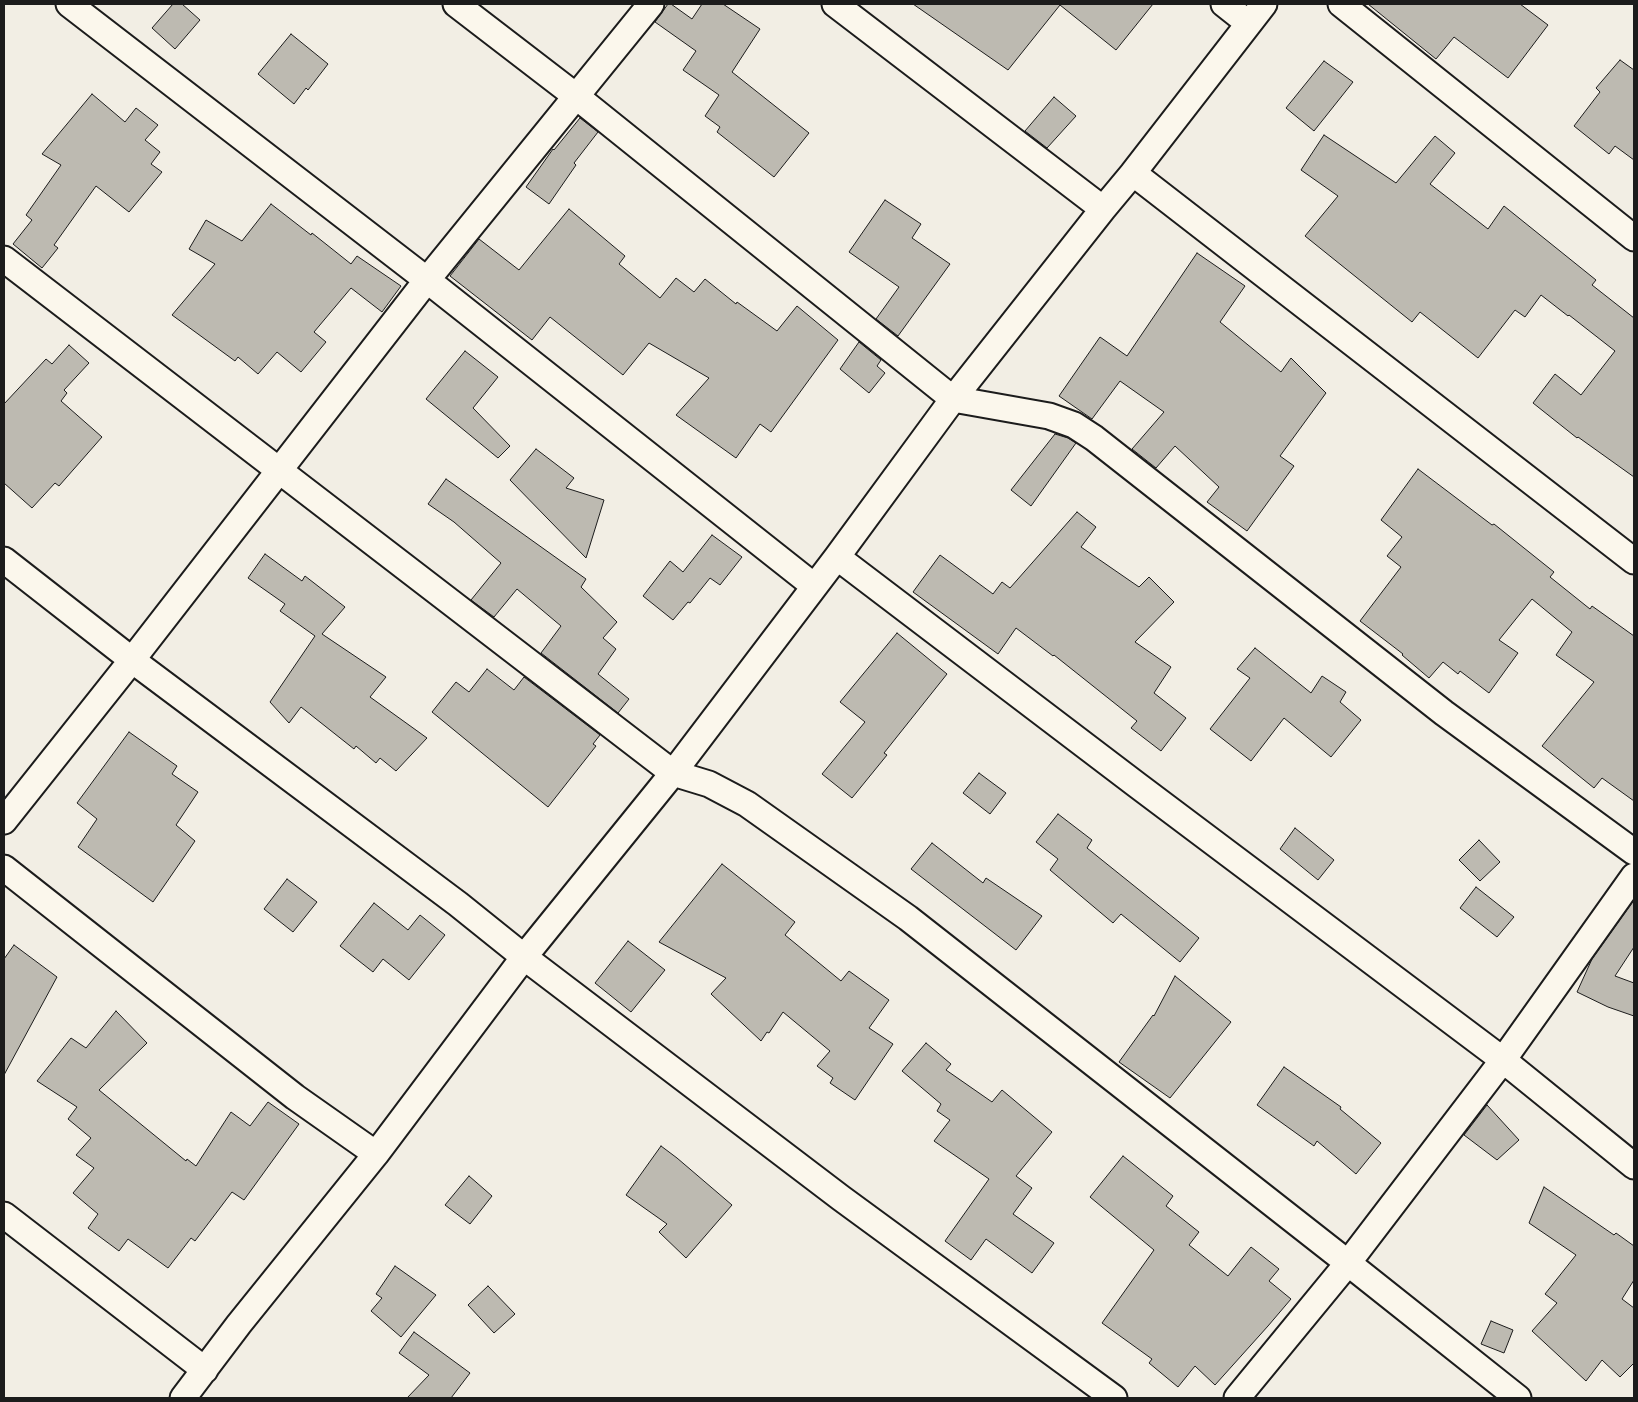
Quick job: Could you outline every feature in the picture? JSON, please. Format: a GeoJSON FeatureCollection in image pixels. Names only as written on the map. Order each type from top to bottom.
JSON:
{"type":"FeatureCollection","features":[{"type":"Feature","properties":{"kind":"street"},"geometry":{"type":"LineString","coordinates":[[69,4],[427,280],[814,586]]}},
{"type":"Feature","properties":{"kind":"street"},"geometry":{"type":"LineString","coordinates":[[456,4],[577,97],[953,399],[1049,416],[1074,425],[1101,444],[1444,713],[1634,852]]}},
{"type":"Feature","properties":{"kind":"street"},"geometry":{"type":"LineString","coordinates":[[4,821],[132,660],[427,280],[651,4]]}},
{"type":"Feature","properties":{"kind":"street"},"geometry":{"type":"LineString","coordinates":[[835,4],[1103,209]]}},
{"type":"Feature","properties":{"kind":"street"},"geometry":{"type":"LineString","coordinates":[[1224,4],[1248,23]]}},
{"type":"Feature","properties":{"kind":"street"},"geometry":{"type":"LineString","coordinates":[[183,1398],[239,1324],[376,1154],[524,956],[673,773],[837,557],[953,399],[1103,209],[1133,174],[1264,4]]}},
{"type":"Feature","properties":{"kind":"street"},"geometry":{"type":"LineString","coordinates":[[1341,4],[1634,238]]}},
{"type":"Feature","properties":{"kind":"street"},"geometry":{"type":"LineString","coordinates":[[1133,174],[1634,561]]}},
{"type":"Feature","properties":{"kind":"street"},"geometry":{"type":"LineString","coordinates":[[4,259],[673,773],[709,784],[747,804],[908,918],[1518,1398]]}},
{"type":"Feature","properties":{"kind":"street"},"geometry":{"type":"LineString","coordinates":[[837,557],[1503,1060],[1634,1166]]}},
{"type":"Feature","properties":{"kind":"street"},"geometry":{"type":"LineString","coordinates":[[4,560],[132,660],[458,904],[849,1204],[1114,1398]]}},
{"type":"Feature","properties":{"kind":"street"},"geometry":{"type":"LineString","coordinates":[[4,868],[295,1097],[376,1154]]}},
{"type":"Feature","properties":{"kind":"street"},"geometry":{"type":"LineString","coordinates":[[1237,1398],[1348,1263],[1503,1060],[1634,876]]}},
{"type":"Feature","properties":{"kind":"street"},"geometry":{"type":"LineString","coordinates":[[4,1216],[205,1370]]}},
{"type":"Feature","properties":{"kind":"building"},"geometry":{"type":"Polygon","coordinates":[[[173,4],[182,4],[200,20],[175,49],[152,28],[173,4]]]}},
{"type":"Feature","properties":{"kind":"building"},"geometry":{"type":"Polygon","coordinates":[[[668,4],[671,4],[692,19],[702,4],[723,4],[760,29],[732,72],[809,133],[774,177],[717,132],[720,127],[705,116],[719,95],[683,70],[696,51],[655,22],[668,4]]]}},
{"type":"Feature","properties":{"kind":"building"},"geometry":{"type":"Polygon","coordinates":[[[913,4],[1153,4],[1116,50],[1060,5],[1008,70],[913,4]]]}},
{"type":"Feature","properties":{"kind":"building"},"geometry":{"type":"Polygon","coordinates":[[[1368,4],[1520,4],[1548,25],[1508,78],[1454,37],[1436,59],[1368,4]]]}},
{"type":"Feature","properties":{"kind":"building"},"geometry":{"type":"Polygon","coordinates":[[[291,34],[328,64],[308,90],[306,88],[294,104],[258,74],[291,34]]]}},
{"type":"Feature","properties":{"kind":"building"},"geometry":{"type":"Polygon","coordinates":[[[1620,60],[1634,70],[1634,160],[1615,146],[1609,154],[1574,126],[1600,92],[1596,88],[1620,60]]]}},
{"type":"Feature","properties":{"kind":"building"},"geometry":{"type":"Polygon","coordinates":[[[1324,61],[1353,82],[1314,131],[1286,108],[1324,61]]]}},
{"type":"Feature","properties":{"kind":"building"},"geometry":{"type":"Polygon","coordinates":[[[92,94],[125,122],[136,108],[158,125],[145,140],[160,152],[151,164],[162,172],[129,212],[96,186],[54,245],[58,248],[42,268],[13,244],[32,220],[26,215],[61,165],[42,154],[92,94]]]}},
{"type":"Feature","properties":{"kind":"building"},"geometry":{"type":"Polygon","coordinates":[[[1054,97],[1076,116],[1047,148],[1025,131],[1054,97]]]}},
{"type":"Feature","properties":{"kind":"building"},"geometry":{"type":"Polygon","coordinates":[[[580,118],[598,132],[574,163],[576,165],[549,204],[526,187],[553,149],[580,118]]]}},
{"type":"Feature","properties":{"kind":"building"},"geometry":{"type":"Polygon","coordinates":[[[1324,135],[1396,183],[1435,136],[1455,153],[1430,184],[1488,229],[1504,206],[1596,280],[1592,285],[1634,318],[1634,477],[1577,438],[1533,403],[1555,374],[1581,395],[1615,351],[1569,315],[1541,295],[1525,317],[1515,310],[1478,358],[1420,312],[1412,322],[1305,236],[1338,196],[1301,170],[1324,135]]]}},
{"type":"Feature","properties":{"kind":"building"},"geometry":{"type":"Polygon","coordinates":[[[885,200],[921,224],[912,238],[950,264],[898,336],[876,319],[899,287],[849,252],[885,200]]]}},
{"type":"Feature","properties":{"kind":"building"},"geometry":{"type":"Polygon","coordinates":[[[271,204],[351,264],[357,256],[401,286],[382,312],[351,288],[314,332],[326,342],[301,372],[277,352],[258,374],[238,357],[235,361],[172,315],[215,264],[189,249],[206,220],[242,241],[271,204]]]}},
{"type":"Feature","properties":{"kind":"building"},"geometry":{"type":"Polygon","coordinates":[[[569,209],[625,256],[619,264],[660,298],[676,278],[694,292],[705,279],[736,304],[737,302],[777,331],[797,306],[838,340],[771,432],[760,424],[736,458],[676,415],[709,378],[649,343],[623,375],[550,317],[532,340],[450,276],[479,239],[519,270],[569,209]]]}},
{"type":"Feature","properties":{"kind":"building"},"geometry":{"type":"Polygon","coordinates":[[[1197,253],[1245,286],[1220,322],[1281,372],[1291,358],[1326,393],[1280,456],[1294,466],[1247,531],[1207,502],[1219,487],[1175,446],[1156,468],[1132,449],[1164,412],[1120,381],[1092,419],[1059,396],[1100,337],[1127,356],[1197,253]]]}},
{"type":"Feature","properties":{"kind":"building"},"geometry":{"type":"Polygon","coordinates":[[[859,342],[881,360],[877,366],[885,373],[869,393],[840,369],[859,342]]]}},
{"type":"Feature","properties":{"kind":"building"},"geometry":{"type":"Polygon","coordinates":[[[69,345],[89,363],[64,390],[67,393],[61,401],[102,437],[59,486],[55,483],[32,508],[4,483],[4,404],[46,359],[52,364],[69,345]]]}},
{"type":"Feature","properties":{"kind":"building"},"geometry":{"type":"Polygon","coordinates":[[[465,351],[498,377],[473,408],[510,446],[498,458],[426,399],[465,351]]]}},
{"type":"Feature","properties":{"kind":"building"},"geometry":{"type":"Polygon","coordinates":[[[1055,434],[1076,443],[1031,506],[1011,490],[1055,434]]]}},
{"type":"Feature","properties":{"kind":"building"},"geometry":{"type":"Polygon","coordinates":[[[536,449],[574,478],[566,488],[604,500],[586,558],[510,480],[536,449]]]}},
{"type":"Feature","properties":{"kind":"building"},"geometry":{"type":"Polygon","coordinates":[[[1418,469],[1492,525],[1494,524],[1554,572],[1550,577],[1590,609],[1592,606],[1634,636],[1634,801],[1602,778],[1594,788],[1542,746],[1594,682],[1556,655],[1572,632],[1532,599],[1499,640],[1518,653],[1489,693],[1460,671],[1458,674],[1443,662],[1429,678],[1403,654],[1360,621],[1401,567],[1387,556],[1402,537],[1381,520],[1418,469]]]}},
{"type":"Feature","properties":{"kind":"building"},"geometry":{"type":"Polygon","coordinates":[[[446,479],[586,579],[581,587],[617,622],[603,638],[616,649],[598,674],[629,699],[618,713],[541,653],[561,626],[517,589],[494,617],[471,600],[501,563],[454,522],[428,504],[446,479]]]}},
{"type":"Feature","properties":{"kind":"building"},"geometry":{"type":"Polygon","coordinates":[[[1077,512],[1096,527],[1081,547],[1139,587],[1149,577],[1174,602],[1135,642],[1171,667],[1154,693],[1186,718],[1161,751],[1131,728],[1137,721],[1054,655],[1016,628],[998,654],[913,592],[940,555],[993,594],[1002,582],[1010,588],[1077,512]]]}},
{"type":"Feature","properties":{"kind":"building"},"geometry":{"type":"Polygon","coordinates":[[[712,535],[742,557],[720,585],[710,578],[690,603],[688,602],[673,620],[643,596],[670,561],[683,572],[712,535]]]}},
{"type":"Feature","properties":{"kind":"building"},"geometry":{"type":"Polygon","coordinates":[[[265,554],[302,581],[305,576],[345,607],[322,634],[386,677],[370,697],[427,738],[396,771],[380,758],[376,763],[356,746],[354,749],[301,707],[289,723],[270,702],[315,636],[280,611],[285,604],[248,578],[265,554]]]}},
{"type":"Feature","properties":{"kind":"building"},"geometry":{"type":"Polygon","coordinates":[[[897,633],[947,674],[884,753],[887,755],[852,798],[822,774],[865,722],[840,702],[897,633]]]}},
{"type":"Feature","properties":{"kind":"building"},"geometry":{"type":"Polygon","coordinates":[[[1255,648],[1311,693],[1322,676],[1346,692],[1340,702],[1361,720],[1331,757],[1284,718],[1251,761],[1210,729],[1250,678],[1237,669],[1255,648]]]}},
{"type":"Feature","properties":{"kind":"building"},"geometry":{"type":"Polygon","coordinates":[[[487,669],[514,690],[524,677],[600,735],[593,744],[596,746],[548,807],[432,712],[456,682],[469,692],[487,669]]]}},
{"type":"Feature","properties":{"kind":"building"},"geometry":{"type":"Polygon","coordinates":[[[129,732],[177,766],[172,774],[198,792],[176,825],[195,841],[153,902],[78,847],[97,819],[77,803],[129,732]]]}},
{"type":"Feature","properties":{"kind":"building"},"geometry":{"type":"Polygon","coordinates":[[[979,773],[1006,793],[990,814],[963,793],[979,773]]]}},
{"type":"Feature","properties":{"kind":"building"},"geometry":{"type":"Polygon","coordinates":[[[1058,814],[1092,840],[1087,848],[1199,938],[1180,962],[1121,914],[1113,923],[1050,870],[1058,859],[1036,842],[1058,814]]]}},
{"type":"Feature","properties":{"kind":"building"},"geometry":{"type":"Polygon","coordinates":[[[1295,828],[1334,860],[1318,880],[1280,849],[1295,828]]]}},
{"type":"Feature","properties":{"kind":"building"},"geometry":{"type":"Polygon","coordinates":[[[1479,840],[1500,862],[1480,881],[1459,860],[1479,840]]]}},
{"type":"Feature","properties":{"kind":"building"},"geometry":{"type":"Polygon","coordinates":[[[932,843],[983,883],[986,878],[1042,916],[1016,950],[911,869],[932,843]]]}},
{"type":"Feature","properties":{"kind":"building"},"geometry":{"type":"Polygon","coordinates":[[[722,864],[795,922],[785,935],[841,981],[849,971],[889,1000],[869,1028],[893,1044],[855,1100],[830,1083],[833,1078],[817,1066],[830,1051],[783,1012],[769,1033],[767,1032],[761,1041],[711,994],[726,978],[659,942],[722,864]]]}},
{"type":"Feature","properties":{"kind":"building"},"geometry":{"type":"Polygon","coordinates":[[[287,879],[317,902],[293,932],[264,909],[287,879]]]}},
{"type":"Feature","properties":{"kind":"building"},"geometry":{"type":"Polygon","coordinates":[[[1476,887],[1514,917],[1497,937],[1460,908],[1476,887]]]}},
{"type":"Feature","properties":{"kind":"building"},"geometry":{"type":"Polygon","coordinates":[[[1634,900],[1634,947],[1615,976],[1634,983],[1634,1016],[1608,1007],[1577,992],[1592,959],[1634,900]]]}},
{"type":"Feature","properties":{"kind":"building"},"geometry":{"type":"Polygon","coordinates":[[[374,903],[408,930],[420,915],[445,935],[409,980],[383,959],[373,972],[340,946],[374,903]]]}},
{"type":"Feature","properties":{"kind":"building"},"geometry":{"type":"Polygon","coordinates":[[[628,941],[665,970],[631,1012],[595,983],[628,941]]]}},
{"type":"Feature","properties":{"kind":"building"},"geometry":{"type":"Polygon","coordinates":[[[14,945],[57,977],[4,1075],[4,959],[14,945]]]}},
{"type":"Feature","properties":{"kind":"building"},"geometry":{"type":"Polygon","coordinates":[[[1175,976],[1231,1022],[1170,1098],[1119,1062],[1154,1016],[1175,976]]]}},
{"type":"Feature","properties":{"kind":"building"},"geometry":{"type":"Polygon","coordinates":[[[116,1011],[147,1043],[99,1090],[186,1161],[187,1159],[196,1166],[231,1112],[250,1126],[268,1102],[299,1124],[244,1200],[232,1192],[195,1241],[191,1238],[168,1268],[128,1239],[119,1251],[88,1228],[98,1214],[73,1193],[94,1168],[76,1155],[91,1138],[68,1119],[77,1107],[37,1081],[71,1038],[86,1048],[116,1011]]]}},
{"type":"Feature","properties":{"kind":"building"},"geometry":{"type":"Polygon","coordinates":[[[926,1043],[951,1064],[946,1070],[992,1102],[1002,1090],[1052,1132],[1016,1176],[1032,1188],[1013,1214],[1054,1243],[1032,1273],[986,1239],[971,1260],[945,1241],[989,1179],[934,1141],[950,1120],[937,1111],[941,1104],[902,1071],[926,1043]]]}},
{"type":"Feature","properties":{"kind":"building"},"geometry":{"type":"Polygon","coordinates":[[[1284,1067],[1341,1107],[1340,1109],[1381,1143],[1356,1174],[1317,1141],[1314,1146],[1257,1105],[1284,1067]]]}},
{"type":"Feature","properties":{"kind":"building"},"geometry":{"type":"Polygon","coordinates":[[[1487,1105],[1519,1140],[1497,1160],[1464,1135],[1487,1105]]]}},
{"type":"Feature","properties":{"kind":"building"},"geometry":{"type":"Polygon","coordinates":[[[661,1146],[732,1205],[686,1258],[659,1232],[667,1224],[626,1195],[661,1146]]]}},
{"type":"Feature","properties":{"kind":"building"},"geometry":{"type":"Polygon","coordinates":[[[1123,1156],[1173,1196],[1166,1206],[1199,1232],[1189,1245],[1228,1276],[1251,1247],[1279,1269],[1269,1281],[1291,1299],[1215,1385],[1195,1366],[1178,1387],[1149,1363],[1152,1359],[1102,1323],[1154,1250],[1090,1197],[1123,1156]]]}},
{"type":"Feature","properties":{"kind":"building"},"geometry":{"type":"Polygon","coordinates":[[[469,1176],[492,1196],[470,1224],[445,1205],[469,1176]]]}},
{"type":"Feature","properties":{"kind":"building"},"geometry":{"type":"Polygon","coordinates":[[[1544,1187],[1614,1235],[1616,1233],[1634,1246],[1634,1280],[1622,1299],[1634,1308],[1634,1363],[1620,1377],[1602,1360],[1586,1381],[1532,1331],[1557,1303],[1545,1294],[1576,1255],[1529,1223],[1544,1187]]]}},
{"type":"Feature","properties":{"kind":"building"},"geometry":{"type":"Polygon","coordinates":[[[395,1266],[436,1295],[401,1337],[371,1311],[382,1298],[376,1294],[395,1266]]]}},
{"type":"Feature","properties":{"kind":"building"},"geometry":{"type":"Polygon","coordinates":[[[488,1286],[515,1314],[494,1333],[468,1305],[488,1286]]]}},
{"type":"Feature","properties":{"kind":"building"},"geometry":{"type":"Polygon","coordinates":[[[1491,1321],[1513,1330],[1504,1353],[1481,1344],[1491,1321]]]}},
{"type":"Feature","properties":{"kind":"building"},"geometry":{"type":"Polygon","coordinates":[[[414,1332],[470,1373],[451,1398],[407,1398],[429,1375],[399,1353],[414,1332]]]}}]}
